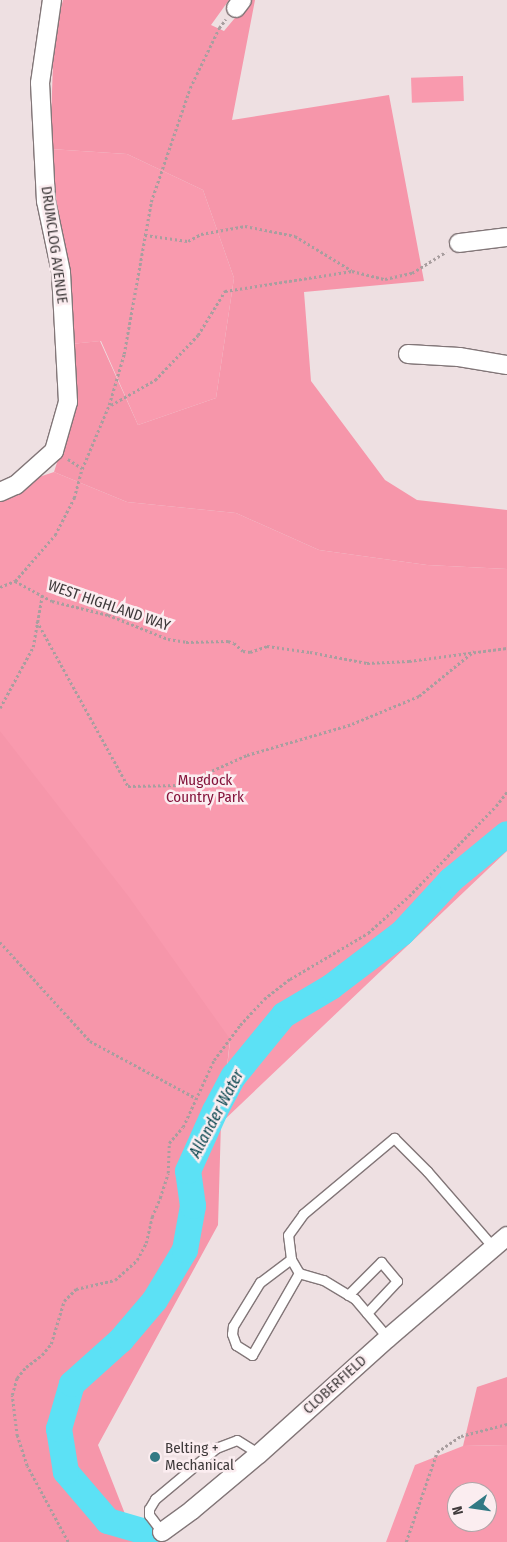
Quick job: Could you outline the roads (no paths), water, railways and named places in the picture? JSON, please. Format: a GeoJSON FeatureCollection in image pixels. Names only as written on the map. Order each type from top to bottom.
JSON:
{"type":"FeatureCollection","features":[{"type":"Feature","properties":{"kind":"street","name":"DRUMCLOG AVENUE"},"geometry":{"type":"LineString","coordinates":[[0,492],[16,485],[54,451],[68,402],[61,272],[46,201],[40,83],[52,0]]}},
{"type":"Feature","properties":{"kind":"street"},"geometry":{"type":"LineString","coordinates":[[459,243],[507,237]]}},
{"type":"Feature","properties":{"kind":"street"},"geometry":{"type":"LineString","coordinates":[[408,354],[459,357],[507,365]]}},
{"type":"Feature","properties":{"kind":"street","name":"CLOBERFIELD"},"geometry":{"type":"LineString","coordinates":[[162,1532],[192,1510],[259,1454],[388,1338],[501,1242]]}},
{"type":"Feature","properties":{"kind":"lane"},"geometry":{"type":"LineString","coordinates":[[388,1338],[355,1299],[323,1280],[299,1273],[291,1259],[288,1235],[303,1214],[394,1138],[501,1242]]}},
{"type":"Feature","properties":{"kind":"lane"},"geometry":{"type":"LineString","coordinates":[[291,1259],[260,1282],[233,1326],[232,1334],[236,1346],[252,1355],[299,1273]]}},
{"type":"Feature","properties":{"kind":"lane"},"geometry":{"type":"LineString","coordinates":[[348,1294],[381,1262],[397,1281],[367,1313]]}},
{"type":"Feature","properties":{"kind":"lane"},"geometry":{"type":"LineString","coordinates":[[162,1532],[149,1515],[149,1509],[155,1499],[216,1448],[237,1440],[259,1454]]}},
{"type":"Feature","properties":{"kind":"waterway","name":"Allander Water"},"geometry":{"type":"LineString","coordinates":[[151,1542],[149,1533],[108,1521],[66,1472],[59,1429],[72,1384],[121,1340],[155,1300],[185,1250],[193,1206],[188,1171],[215,1111],[234,1076],[284,1015],[331,987],[402,933],[451,880],[507,834]]}},
{"type":"Feature","properties":{"kind":"place","name":"Belting + Mechanical"},"geometry":{"type":"Point","coordinates":[155,1457]}},
{"type":"Feature","properties":{"kind":"park label","name":"Mugdock Country Park"},"geometry":{"type":"Point","coordinates":[205,788]}}]}
